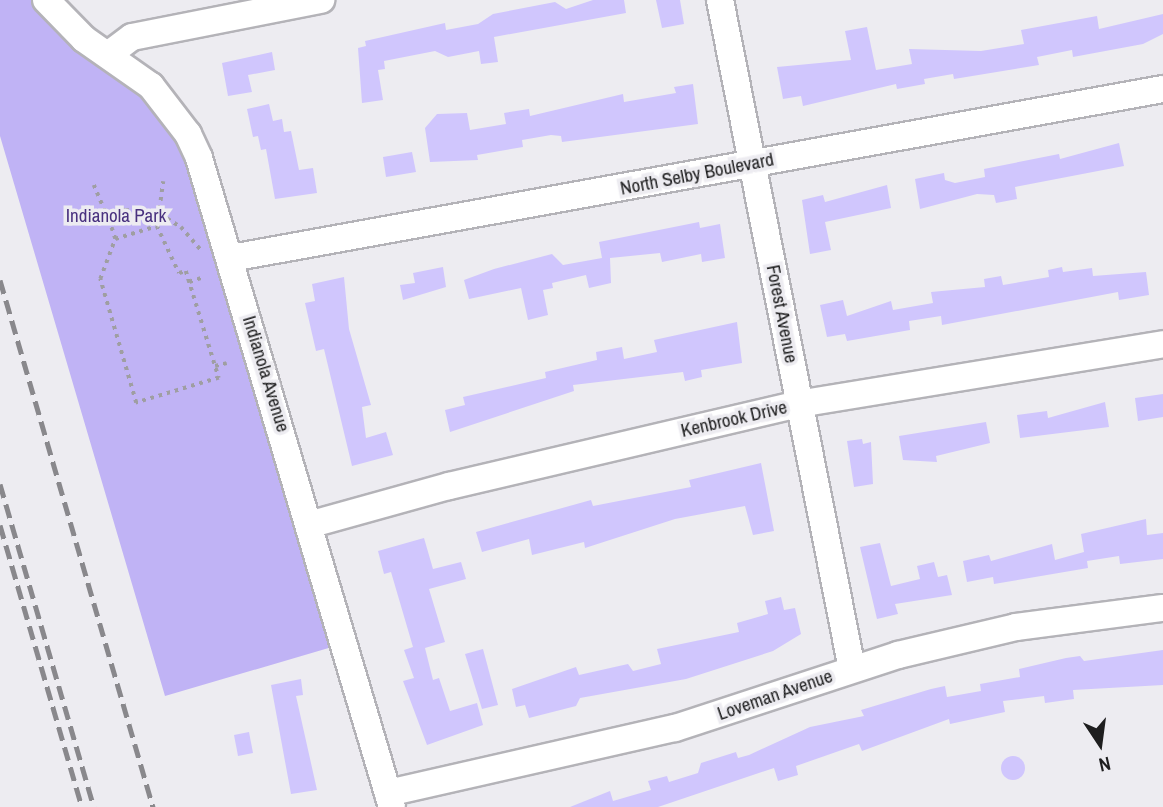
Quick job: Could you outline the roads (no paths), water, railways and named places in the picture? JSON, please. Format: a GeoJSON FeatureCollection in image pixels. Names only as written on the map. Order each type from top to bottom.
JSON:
{"type":"FeatureCollection","features":[{"type":"Feature","properties":{"kind":"street","name":"Indianola Avenue"},"geometry":{"type":"LineString","coordinates":[[46,0],[64,22],[151,86],[188,134],[232,258],[312,524],[390,800]]}},
{"type":"Feature","properties":{"kind":"street"},"geometry":{"type":"LineString","coordinates":[[108,55],[144,33],[321,0]]}},
{"type":"Feature","properties":{"kind":"street","name":"Forest Avenue"},"geometry":{"type":"LineString","coordinates":[[720,0],[852,669]]}},
{"type":"Feature","properties":{"kind":"street","name":"North Selby Boulevard"},"geometry":{"type":"LineString","coordinates":[[232,258],[1163,89]]}},
{"type":"Feature","properties":{"kind":"street","name":"Kenbrook Drive"},"geometry":{"type":"LineString","coordinates":[[312,524],[449,486],[799,404],[1163,344]]}},
{"type":"Feature","properties":{"kind":"street","name":"Loveman Avenue"},"geometry":{"type":"LineString","coordinates":[[390,800],[586,753],[852,669],[1016,627],[1163,608]]}},
{"type":"Feature","properties":{"kind":"railway"},"geometry":{"type":"LineString","coordinates":[[0,280],[153,807]]}},
{"type":"Feature","properties":{"kind":"railway"},"geometry":{"type":"LineString","coordinates":[[0,484],[94,807]]}},
{"type":"Feature","properties":{"kind":"railway"},"geometry":{"type":"LineString","coordinates":[[0,525],[82,807]]}},
{"type":"Feature","properties":{"kind":"park label","name":"Indianola Park"},"geometry":{"type":"Point","coordinates":[116,216]}}]}
